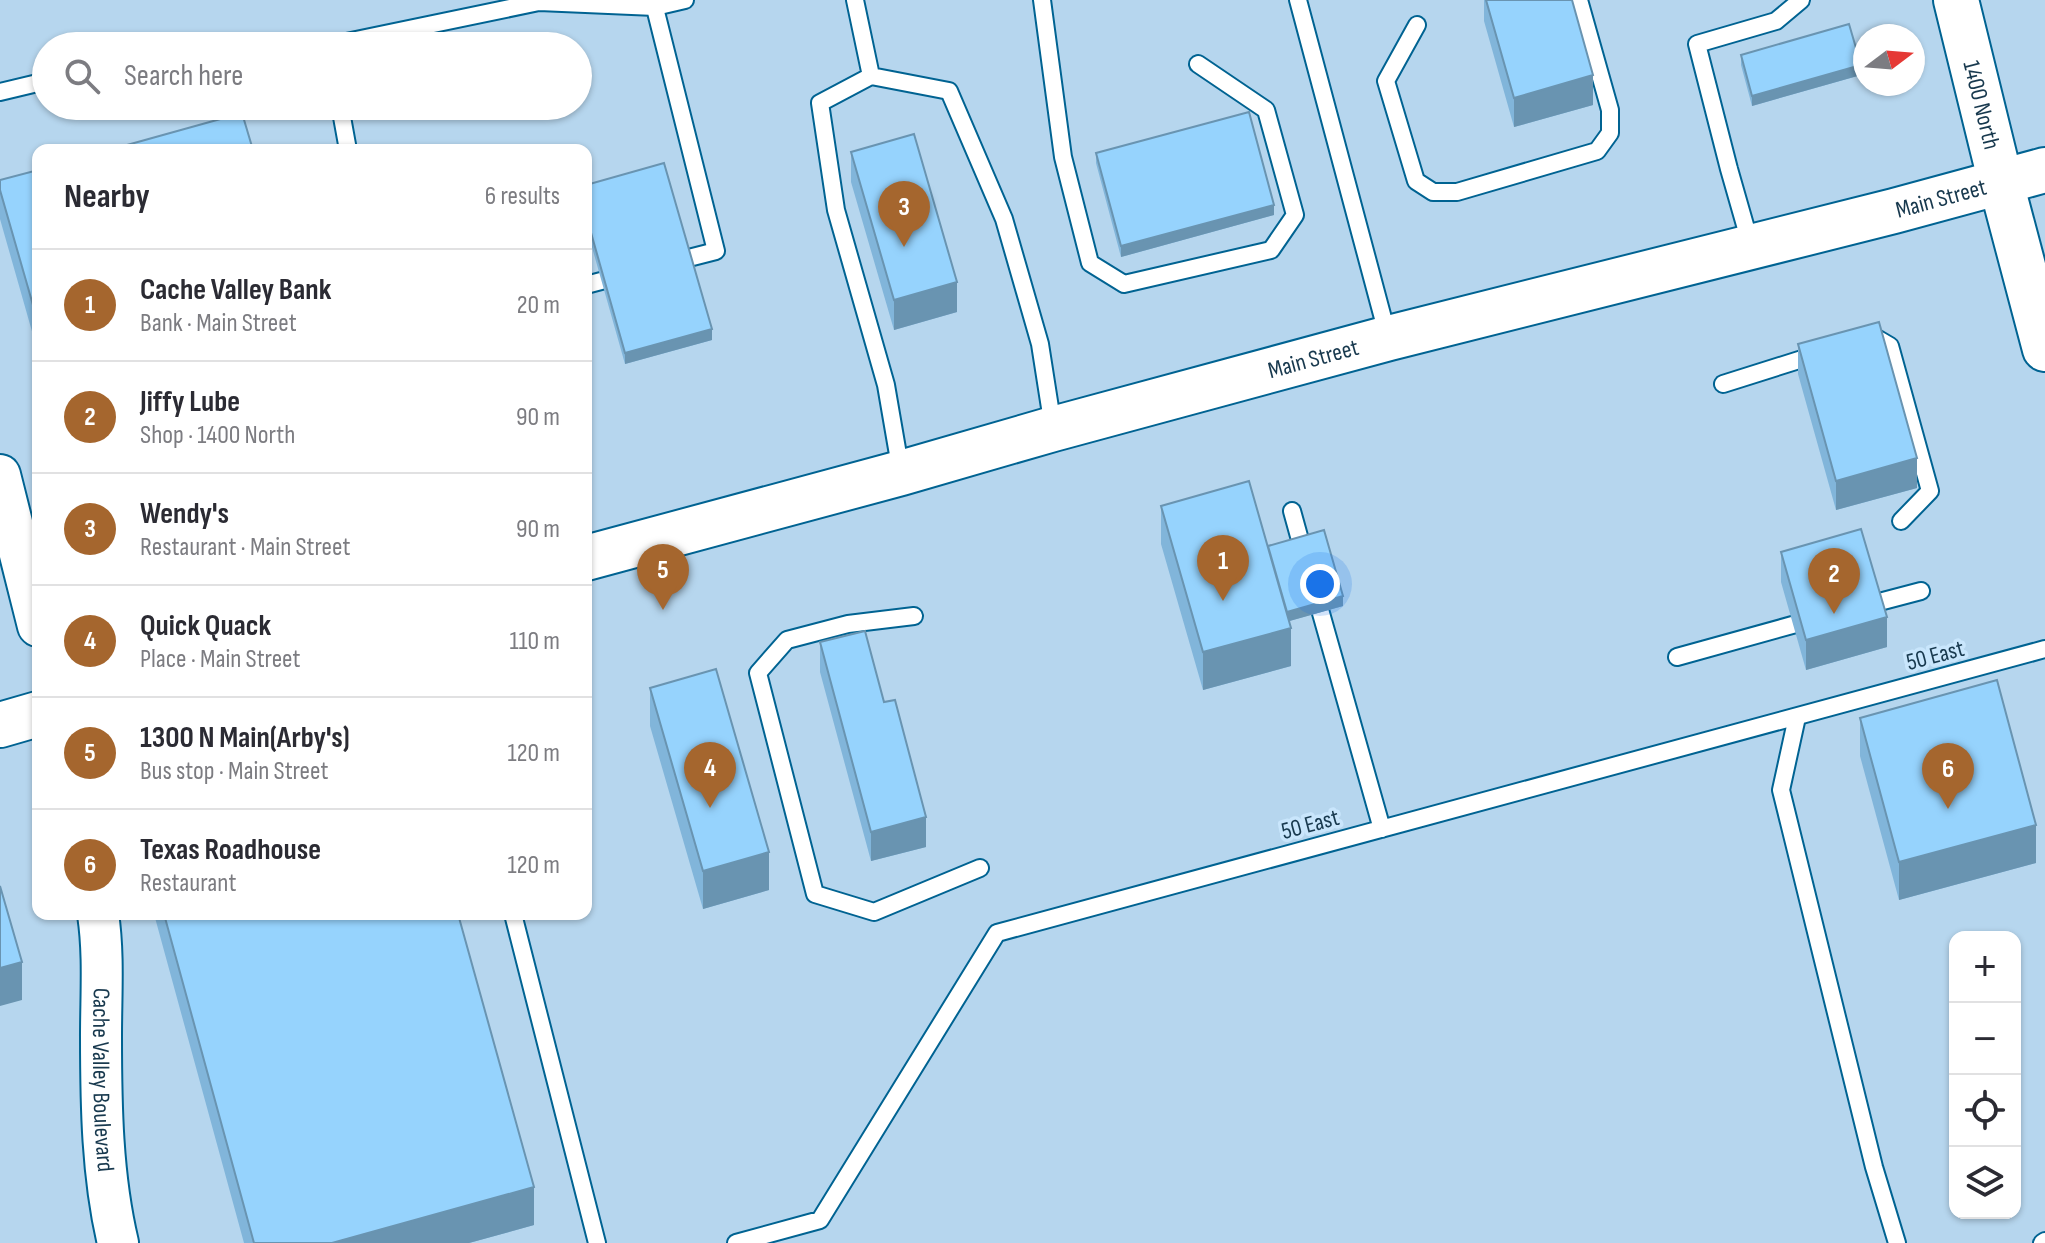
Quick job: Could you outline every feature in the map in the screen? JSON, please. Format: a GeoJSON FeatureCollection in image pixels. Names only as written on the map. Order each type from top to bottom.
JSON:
{"type":"FeatureCollection","features":[{"type":"Feature","properties":{"kind":"main road","name":"1400 North"},"geometry":{"type":"LineString","coordinates":[[1956,0],[2045,349]]}},
{"type":"Feature","properties":{"kind":"main road","name":"Main Street"},"geometry":{"type":"LineString","coordinates":[[592,556],[1389,338],[2045,170]]}},
{"type":"Feature","properties":{"kind":"main road"},"geometry":{"type":"LineString","coordinates":[[0,725],[32,716]]}},
{"type":"Feature","properties":{"kind":"street"},"geometry":{"type":"LineString","coordinates":[[0,475],[32,602]]}},
{"type":"Feature","properties":{"kind":"street","name":"Cache Valley Boulevard"},"geometry":{"type":"LineString","coordinates":[[99,920],[102,939],[101,1090],[109,1205],[118,1243]]}},
{"type":"Feature","properties":{"kind":"lane"},"geometry":{"type":"LineString","coordinates":[[395,32],[539,2],[654,3],[685,0]]}},
{"type":"Feature","properties":{"kind":"lane"},"geometry":{"type":"LineString","coordinates":[[855,0],[871,76]]}},
{"type":"Feature","properties":{"kind":"lane"},"geometry":{"type":"LineString","coordinates":[[1042,0],[1063,157],[1090,263],[1124,284],[1271,250],[1295,215],[1266,110],[1198,64]]}},
{"type":"Feature","properties":{"kind":"lane"},"geometry":{"type":"LineString","coordinates":[[1298,0],[1389,338]]}},
{"type":"Feature","properties":{"kind":"lane"},"geometry":{"type":"LineString","coordinates":[[1417,25],[1386,81],[1416,181],[1433,192],[1457,192],[1597,151],[1610,133],[1610,110],[1579,0]]}},
{"type":"Feature","properties":{"kind":"lane"},"geometry":{"type":"LineString","coordinates":[[1752,247],[1697,44],[1776,21],[1801,0]]}},
{"type":"Feature","properties":{"kind":"lane"},"geometry":{"type":"LineString","coordinates":[[654,3],[716,251],[658,266]]}},
{"type":"Feature","properties":{"kind":"lane"},"geometry":{"type":"LineString","coordinates":[[901,473],[886,385],[836,210],[820,103],[871,76],[949,91],[1004,219],[1040,344],[1053,429]]}},
{"type":"Feature","properties":{"kind":"lane"},"geometry":{"type":"LineString","coordinates":[[0,92],[32,84]]}},
{"type":"Feature","properties":{"kind":"lane"},"geometry":{"type":"LineString","coordinates":[[343,120],[347,144]]}},
{"type":"Feature","properties":{"kind":"lane"},"geometry":{"type":"LineString","coordinates":[[592,283],[629,274]]}},
{"type":"Feature","properties":{"kind":"lane"},"geometry":{"type":"LineString","coordinates":[[1858,341],[1873,336],[1890,346],[1930,491],[1901,521]]}},
{"type":"Feature","properties":{"kind":"lane"},"geometry":{"type":"LineString","coordinates":[[1723,384],[1828,350]]}},
{"type":"Feature","properties":{"kind":"lane"},"geometry":{"type":"LineString","coordinates":[[1292,511],[1382,829]]}},
{"type":"Feature","properties":{"kind":"lane"},"geometry":{"type":"LineString","coordinates":[[1677,657],[1921,591]]}},
{"type":"Feature","properties":{"kind":"lane"},"geometry":{"type":"LineString","coordinates":[[914,616],[848,624],[787,640],[758,673],[815,894],[874,912],[980,868]]}},
{"type":"Feature","properties":{"kind":"lane","name":"50 East"},"geometry":{"type":"LineString","coordinates":[[736,1243],[820,1220],[997,933],[2045,649]]}},
{"type":"Feature","properties":{"kind":"lane"},"geometry":{"type":"LineString","coordinates":[[1797,717],[1781,790],[1871,1152],[1897,1243]]}},
{"type":"Feature","properties":{"kind":"lane"},"geometry":{"type":"LineString","coordinates":[[515,920],[597,1243]]}},
{"type":"Feature","properties":{"kind":"shaded area"},"geometry":{"type":"Polygon","coordinates":[[[0,0],[2045,0],[2045,1243],[0,1243],[0,0]]]}},
{"type":"Feature","properties":{"kind":"building"},"geometry":{"type":"Polygon","coordinates":[[[1486,0],[1572,0],[1593,75],[1514,98],[1486,0]]]}},
{"type":"Feature","properties":{"kind":"building"},"geometry":{"type":"Polygon","coordinates":[[[1849,24],[1853,38],[1853,67],[1752,96],[1741,55],[1849,24]]]}},
{"type":"Feature","properties":{"kind":"building"},"geometry":{"type":"Polygon","coordinates":[[[1249,112],[1274,205],[1121,246],[1096,153],[1249,112]]]}},
{"type":"Feature","properties":{"kind":"building"},"geometry":{"type":"Polygon","coordinates":[[[217,120],[244,120],[251,144],[131,144],[217,120]]]}},
{"type":"Feature","properties":{"kind":"building"},"geometry":{"type":"Polygon","coordinates":[[[914,134],[957,282],[894,300],[851,152],[914,134]]]}},
{"type":"Feature","properties":{"kind":"building"},"geometry":{"type":"Polygon","coordinates":[[[664,163],[712,329],[625,353],[592,236],[592,183],[664,163]]]}},
{"type":"Feature","properties":{"kind":"building"},"geometry":{"type":"Polygon","coordinates":[[[32,172],[32,302],[0,190],[0,180],[32,172]]]}},
{"type":"Feature","properties":{"kind":"building"},"geometry":{"type":"Polygon","coordinates":[[[1879,322],[1917,458],[1836,481],[1798,344],[1879,322]]]}},
{"type":"Feature","properties":{"kind":"building"},"geometry":{"type":"Polygon","coordinates":[[[1249,481],[1291,628],[1203,652],[1161,506],[1249,481]]]}},
{"type":"Feature","properties":{"kind":"building"},"geometry":{"type":"Polygon","coordinates":[[[1861,529],[1887,617],[1806,640],[1781,552],[1861,529]]]}},
{"type":"Feature","properties":{"kind":"building"},"geometry":{"type":"Polygon","coordinates":[[[1324,530],[1343,596],[1287,612],[1268,546],[1324,530]]]}},
{"type":"Feature","properties":{"kind":"building"},"geometry":{"type":"Polygon","coordinates":[[[865,631],[884,702],[895,700],[926,817],[871,832],[820,642],[865,631]]]}},
{"type":"Feature","properties":{"kind":"building"},"geometry":{"type":"Polygon","coordinates":[[[716,669],[769,852],[703,871],[650,688],[716,669]]]}},
{"type":"Feature","properties":{"kind":"building"},"geometry":{"type":"Polygon","coordinates":[[[1997,680],[2036,825],[1899,862],[1860,718],[1997,680]]]}},
{"type":"Feature","properties":{"kind":"building"},"geometry":{"type":"Polygon","coordinates":[[[0,886],[22,962],[0,968],[0,886]]]}},
{"type":"Feature","properties":{"kind":"building"},"geometry":{"type":"Polygon","coordinates":[[[166,920],[460,920],[534,1187],[332,1243],[254,1243],[166,920]]]}},
{"type":"Feature","properties":{"kind":"place","name":"Wendy's"},"geometry":{"type":"Point","coordinates":[904,247]}},
{"type":"Feature","properties":{"kind":"place","name":"Cache Valley Bank"},"geometry":{"type":"Point","coordinates":[1223,601]}},
{"type":"Feature","properties":{"kind":"place","name":"1300 N Main(Arby's)"},"geometry":{"type":"Point","coordinates":[663,610]}},
{"type":"Feature","properties":{"kind":"place","name":"Jiffy Lube"},"geometry":{"type":"Point","coordinates":[1834,614]}},
{"type":"Feature","properties":{"kind":"place","name":"Quick Quack"},"geometry":{"type":"Point","coordinates":[710,808]}},
{"type":"Feature","properties":{"kind":"place","name":"Texas Roadhouse"},"geometry":{"type":"Point","coordinates":[1948,809]}}]}
